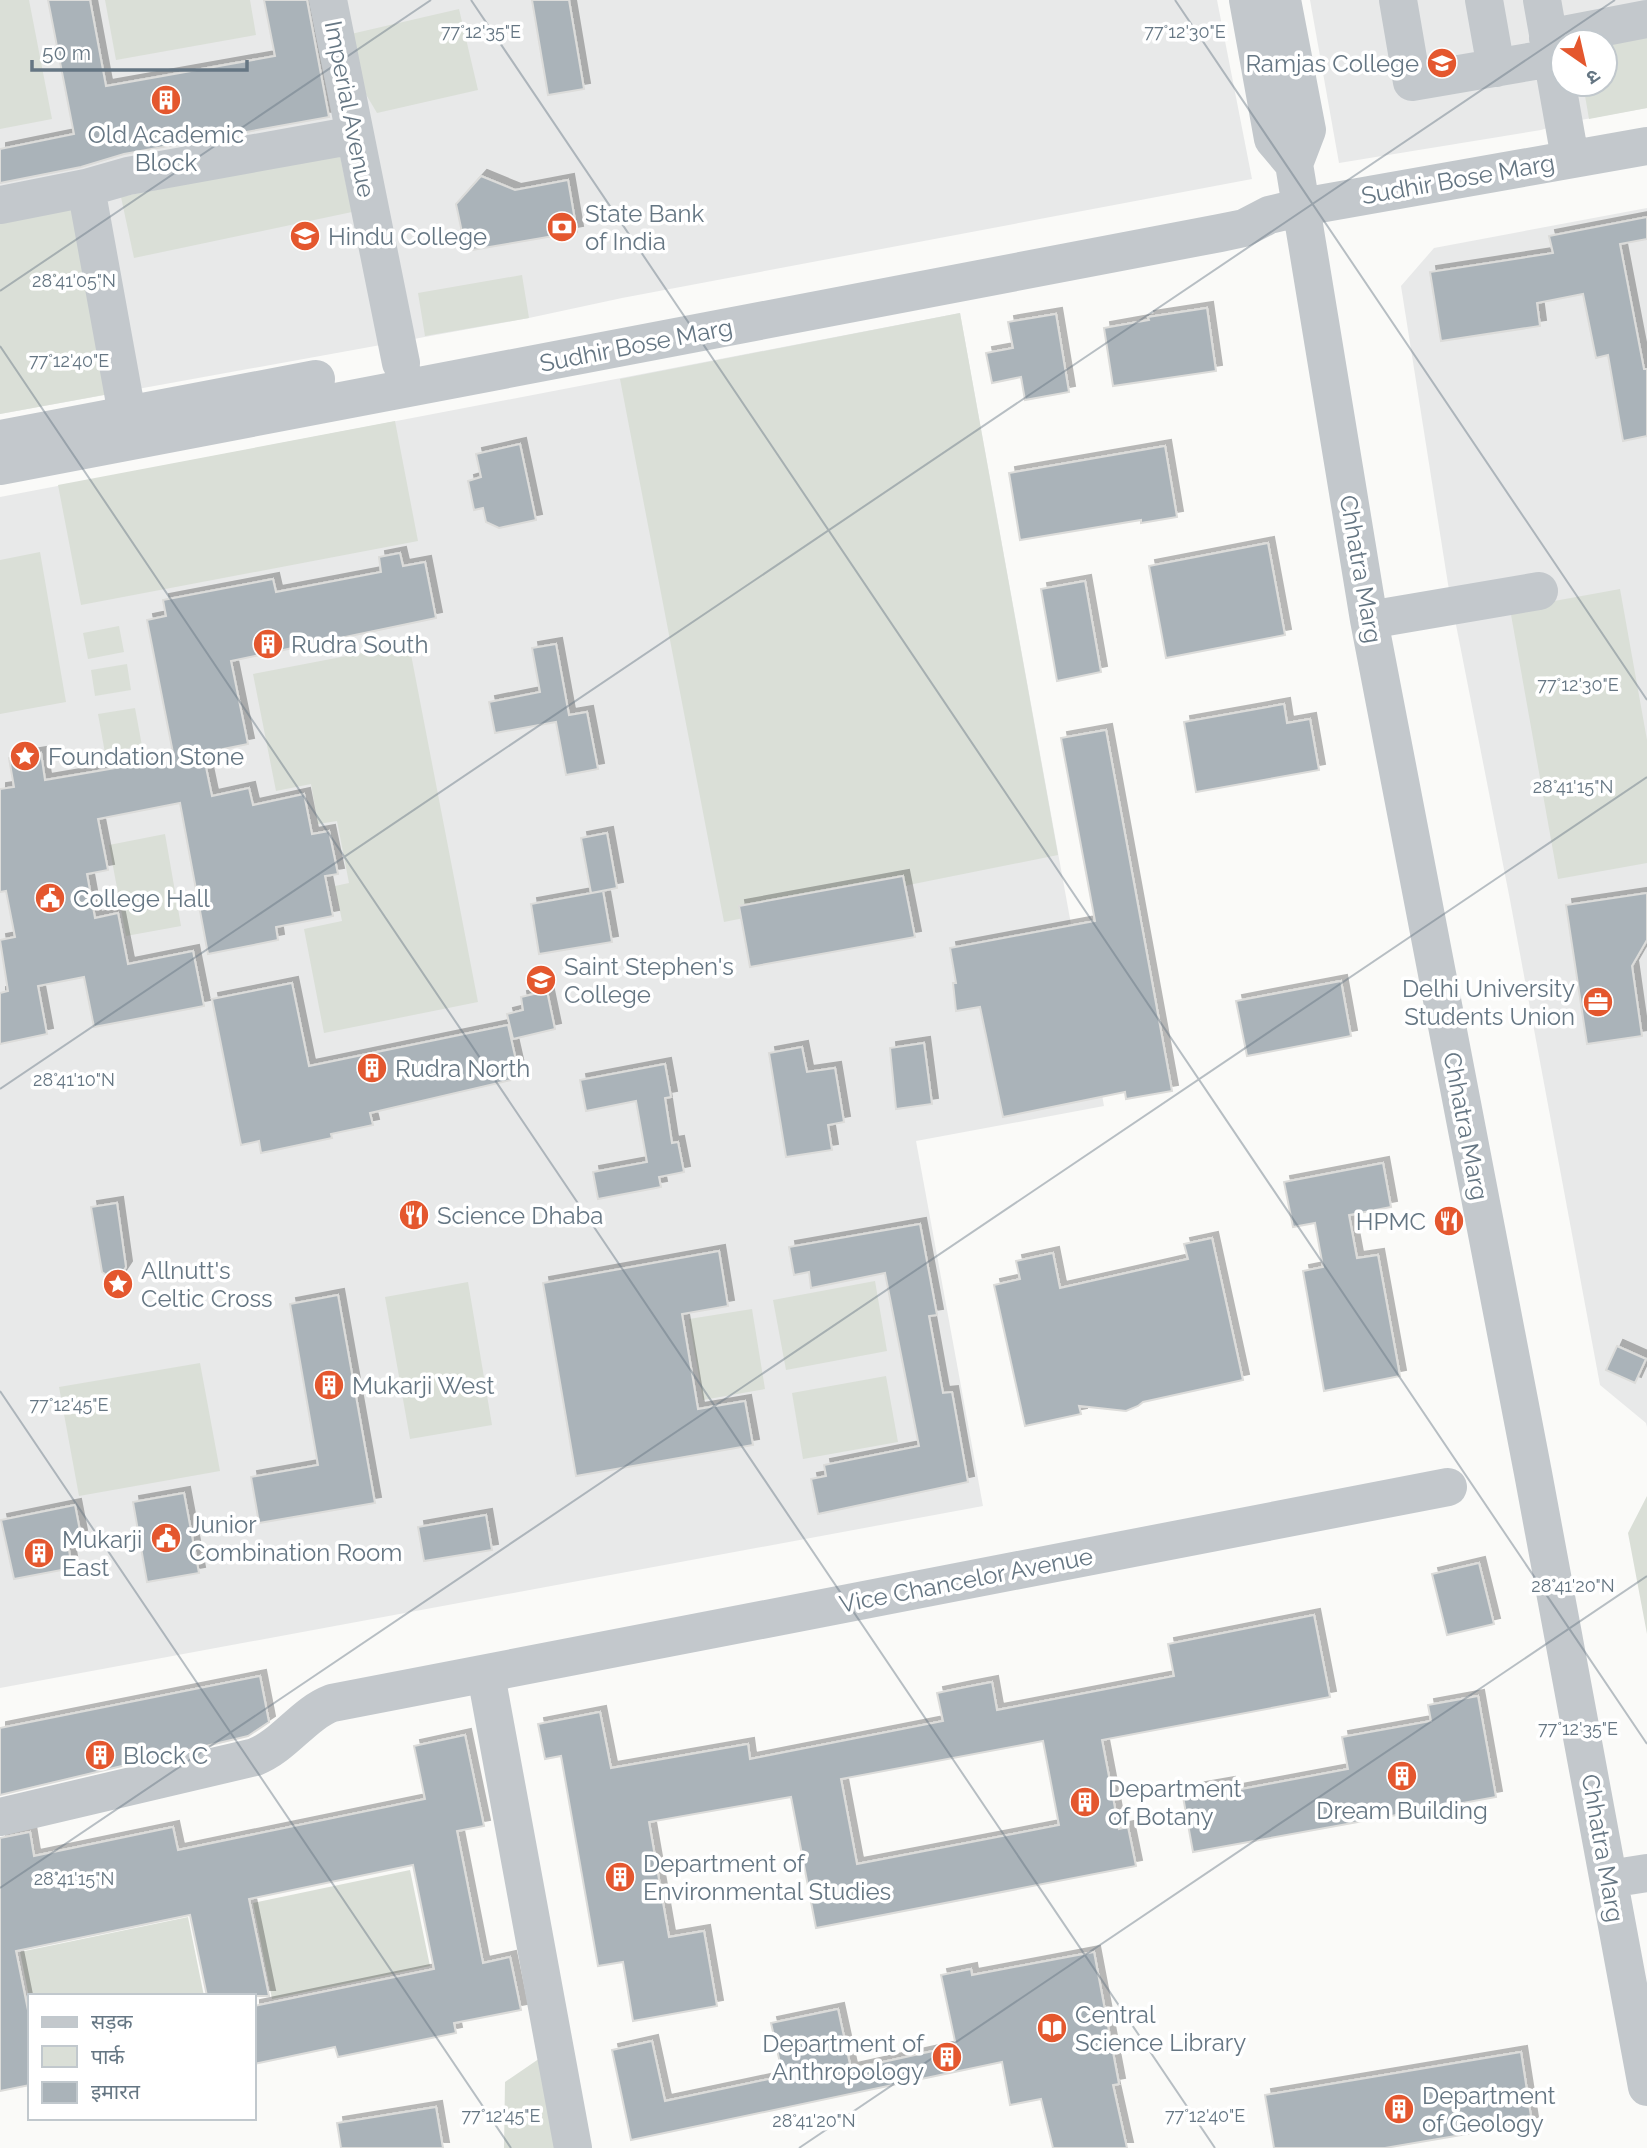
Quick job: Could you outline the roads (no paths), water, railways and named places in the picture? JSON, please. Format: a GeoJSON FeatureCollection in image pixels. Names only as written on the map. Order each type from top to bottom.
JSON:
{"type":"FeatureCollection","features":[{"type":"Feature","properties":{"kind":"street","name":"Imperial Avenue"},"geometry":{"type":"LineString","coordinates":[[328,0],[399,352]]}},
{"type":"Feature","properties":{"kind":"street","name":"Chhatra Marg"},"geometry":{"type":"LineString","coordinates":[[1248,0],[1273,139],[1294,164],[1285,211],[1369,620],[1647,2087]]}},
{"type":"Feature","properties":{"kind":"street"},"geometry":{"type":"LineString","coordinates":[[1282,0],[1307,130],[1294,164]]}},
{"type":"Feature","properties":{"kind":"street"},"geometry":{"type":"LineString","coordinates":[[1398,0],[1412,82],[1496,68],[1549,48]]}},
{"type":"Feature","properties":{"kind":"street"},"geometry":{"type":"LineString","coordinates":[[1485,0],[1496,68]]}},
{"type":"Feature","properties":{"kind":"street"},"geometry":{"type":"LineString","coordinates":[[1542,0],[1549,42]]}},
{"type":"Feature","properties":{"kind":"street"},"geometry":{"type":"LineString","coordinates":[[1617,28],[1647,19]]}},
{"type":"Feature","properties":{"kind":"street"},"geometry":{"type":"LineString","coordinates":[[1559,98],[1570,159]]}},
{"type":"Feature","properties":{"kind":"street"},"geometry":{"type":"LineString","coordinates":[[0,205],[86,188],[128,176],[355,135]]}},
{"type":"Feature","properties":{"kind":"street","name":"Sudhir Bose Marg"},"geometry":{"type":"LineString","coordinates":[[0,466],[1220,233],[1244,228],[1285,211],[1647,146]]}},
{"type":"Feature","properties":{"kind":"street"},"geometry":{"type":"LineString","coordinates":[[86,188],[127,414]]}},
{"type":"Feature","properties":{"kind":"street","name":"Sudhir Bose Marg"},"geometry":{"type":"LineString","coordinates":[[0,439],[127,414],[399,352],[1238,203],[1285,211]]}},
{"type":"Feature","properties":{"kind":"street"},"geometry":{"type":"LineString","coordinates":[[1369,620],[1539,591]]}},
{"type":"Feature","properties":{"kind":"street","name":"Vice Chancelor Avenue"},"geometry":{"type":"LineString","coordinates":[[0,1817],[256,1757],[273,1749],[318,1710],[332,1703],[1448,1487]]}},
{"type":"Feature","properties":{"kind":"street"},"geometry":{"type":"LineString","coordinates":[[486,1675],[573,2148]]}},
{"type":"Feature","properties":{"kind":"street"},"geometry":{"type":"LineString","coordinates":[[1609,1879],[1647,1873]]}},
{"type":"Feature","properties":{"kind":"place","name":"Ramjas College"},"geometry":{"type":"Point","coordinates":[1442,63]}},
{"type":"Feature","properties":{"kind":"place","name":"Old Academic Block"},"geometry":{"type":"Point","coordinates":[166,100]}},
{"type":"Feature","properties":{"kind":"place","name":"State Bank of India"},"geometry":{"type":"Point","coordinates":[562,227]}},
{"type":"Feature","properties":{"kind":"place","name":"Hindu College"},"geometry":{"type":"Point","coordinates":[305,236]}},
{"type":"Feature","properties":{"kind":"place","name":"Rudra South"},"geometry":{"type":"Point","coordinates":[268,644]}},
{"type":"Feature","properties":{"kind":"place","name":"Foundation Stone"},"geometry":{"type":"Point","coordinates":[25,756]}},
{"type":"Feature","properties":{"kind":"place","name":"College Hall"},"geometry":{"type":"Point","coordinates":[50,898]}},
{"type":"Feature","properties":{"kind":"place","name":"Saint Stephen's College"},"geometry":{"type":"Point","coordinates":[541,980]}},
{"type":"Feature","properties":{"kind":"place","name":"Delhi University Students Union"},"geometry":{"type":"Point","coordinates":[1598,1002]}},
{"type":"Feature","properties":{"kind":"place","name":"Rudra North"},"geometry":{"type":"Point","coordinates":[372,1068]}},
{"type":"Feature","properties":{"kind":"place","name":"Science Dhaba"},"geometry":{"type":"Point","coordinates":[414,1215]}},
{"type":"Feature","properties":{"kind":"place","name":"HPMC"},"geometry":{"type":"Point","coordinates":[1449,1221]}},
{"type":"Feature","properties":{"kind":"place","name":"Allnutt's Celtic Cross"},"geometry":{"type":"Point","coordinates":[118,1284]}},
{"type":"Feature","properties":{"kind":"place","name":"Mukarji West"},"geometry":{"type":"Point","coordinates":[329,1385]}},
{"type":"Feature","properties":{"kind":"place","name":"Junior Combination Room"},"geometry":{"type":"Point","coordinates":[166,1538]}},
{"type":"Feature","properties":{"kind":"place","name":"Mukarji East"},"geometry":{"type":"Point","coordinates":[39,1553]}},
{"type":"Feature","properties":{"kind":"place","name":"Block C"},"geometry":{"type":"Point","coordinates":[100,1755]}},
{"type":"Feature","properties":{"kind":"place","name":"Dream Building"},"geometry":{"type":"Point","coordinates":[1402,1776]}},
{"type":"Feature","properties":{"kind":"place","name":"Department of Botany"},"geometry":{"type":"Point","coordinates":[1085,1802]}},
{"type":"Feature","properties":{"kind":"place","name":"Department of Environmental Studies"},"geometry":{"type":"Point","coordinates":[620,1877]}},
{"type":"Feature","properties":{"kind":"place","name":"Central Science Library"},"geometry":{"type":"Point","coordinates":[1052,2028]}},
{"type":"Feature","properties":{"kind":"place","name":"Department of Anthropology"},"geometry":{"type":"Point","coordinates":[947,2057]}},
{"type":"Feature","properties":{"kind":"place","name":"Department of Geology"},"geometry":{"type":"Point","coordinates":[1399,2109]}}]}
